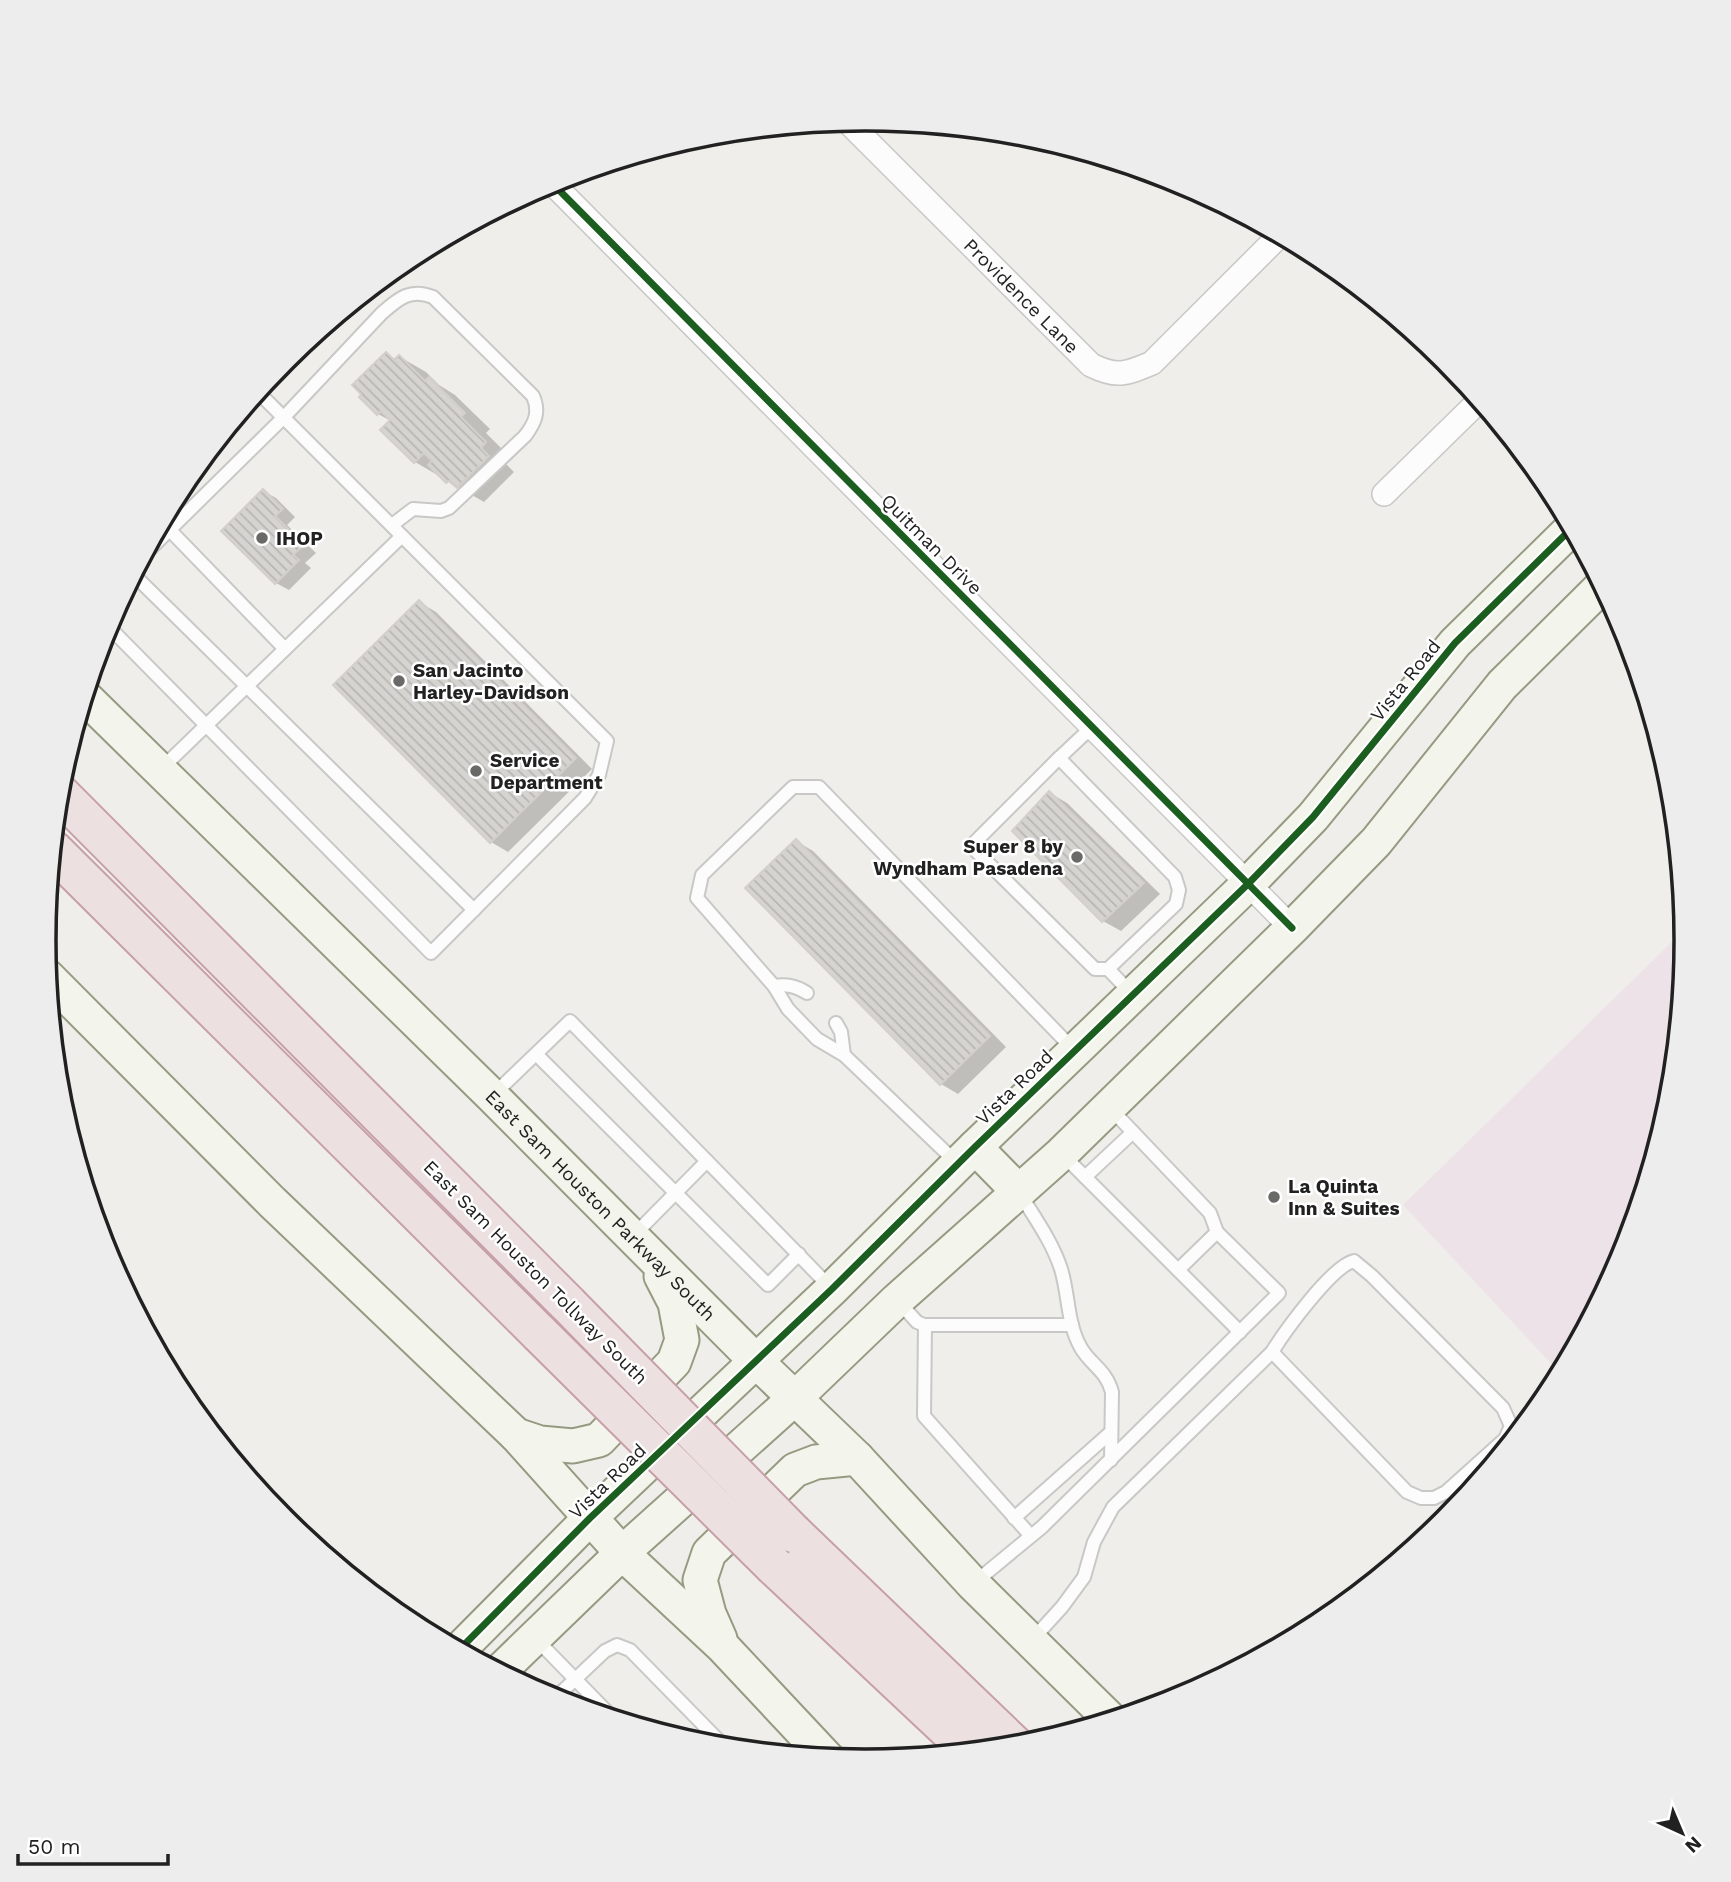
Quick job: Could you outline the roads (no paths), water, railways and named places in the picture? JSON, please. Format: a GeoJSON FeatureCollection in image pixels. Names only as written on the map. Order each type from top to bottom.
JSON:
{"type":"FeatureCollection","features":[{"type":"Feature","properties":{"kind":"highway","name":"East Sam Houston Tollway South"},"geometry":{"type":"LineString","coordinates":[[69,803],[793,1533],[1006,1738]]}},
{"type":"Feature","properties":{"kind":"highway"},"geometry":{"type":"LineString","coordinates":[[61,858],[775,1567],[964,1745]]}},
{"type":"Feature","properties":{"kind":"street","name":"Providence Lane"},"geometry":{"type":"LineString","coordinates":[[857,131],[1091,365],[1108,373],[1128,373],[1152,363],[1273,242]]}},
{"type":"Feature","properties":{"kind":"street","name":"Quitman Drive"},"geometry":{"type":"LineString","coordinates":[[560,191],[1292,928]]}},
{"type":"Feature","properties":{"kind":"street"},"geometry":{"type":"LineString","coordinates":[[1384,494],[1473,406]]}},
{"type":"Feature","properties":{"kind":"street","name":"Vista Road"},"geometry":{"type":"LineString","coordinates":[[465,1644],[590,1518],[832,1289],[1248,884],[1313,817],[1455,643],[1566,534]]}},
{"type":"Feature","properties":{"kind":"street"},"geometry":{"type":"LineString","coordinates":[[505,1666],[622,1553],[795,1398],[897,1300],[1061,1154],[1292,928],[1376,842],[1502,685],[1596,592]]}},
{"type":"Feature","properties":{"kind":"street","name":"East Sam Houston Parkway South"},"geometry":{"type":"LineString","coordinates":[[92,704],[857,1458],[973,1584],[1105,1714]]}},
{"type":"Feature","properties":{"kind":"street"},"geometry":{"type":"LineString","coordinates":[[58,987],[272,1202],[516,1435],[622,1553],[723,1647],[819,1749]]}},
{"type":"Feature","properties":{"kind":"street"},"geometry":{"type":"LineString","coordinates":[[967,1156],[1019,1192]]}},
{"type":"Feature","properties":{"kind":"street"},"geometry":{"type":"LineString","coordinates":[[516,1435],[540,1443],[573,1446],[599,1440],[674,1362],[682,1340],[675,1303],[642,1248]]}},
{"type":"Feature","properties":{"kind":"street"},"geometry":{"type":"LineString","coordinates":[[723,1647],[699,1580],[709,1553],[795,1470],[816,1462],[857,1458]]}},
{"type":"Feature","properties":{"kind":"lane"},"geometry":{"type":"LineString","coordinates":[[176,517],[284,417],[382,313],[398,299],[411,293],[423,293],[433,297],[533,396],[537,414],[533,426],[525,436],[449,508],[441,511],[414,509],[392,526]]}},
{"type":"Feature","properties":{"kind":"lane"},"geometry":{"type":"LineString","coordinates":[[117,635],[431,953],[585,798],[599,775],[607,741],[265,399]]}},
{"type":"Feature","properties":{"kind":"lane"},"geometry":{"type":"LineString","coordinates":[[169,529],[285,649]]}},
{"type":"Feature","properties":{"kind":"lane"},"geometry":{"type":"LineString","coordinates":[[160,770],[402,536]]}},
{"type":"Feature","properties":{"kind":"lane"},"geometry":{"type":"LineString","coordinates":[[140,581],[474,910]]}},
{"type":"Feature","properties":{"kind":"lane"},"geometry":{"type":"LineString","coordinates":[[1059,758],[1175,877],[1179,890],[1176,904],[1108,969],[1095,969],[971,846],[1059,758],[1092,727]]}},
{"type":"Feature","properties":{"kind":"lane"},"geometry":{"type":"LineString","coordinates":[[967,1156],[844,1055],[817,1039],[788,1009],[774,986],[697,898],[702,875],[793,787],[819,788],[1075,1051]]}},
{"type":"Feature","properties":{"kind":"lane"},"geometry":{"type":"LineString","coordinates":[[1108,969],[1133,995]]}},
{"type":"Feature","properties":{"kind":"lane"},"geometry":{"type":"LineString","coordinates":[[774,986],[785,984],[798,987],[807,993]]}},
{"type":"Feature","properties":{"kind":"lane"},"geometry":{"type":"LineString","coordinates":[[492,1096],[570,1021],[832,1289]]}},
{"type":"Feature","properties":{"kind":"lane"},"geometry":{"type":"LineString","coordinates":[[836,1023],[841,1032],[844,1055]]}},
{"type":"Feature","properties":{"kind":"lane"},"geometry":{"type":"LineString","coordinates":[[537,1055],[768,1285],[799,1254]]}},
{"type":"Feature","properties":{"kind":"lane"},"geometry":{"type":"LineString","coordinates":[[973,1584],[1031,1536],[1111,1460],[1279,1293],[1217,1232],[1210,1213],[1109,1107]]}},
{"type":"Feature","properties":{"kind":"lane"},"geometry":{"type":"LineString","coordinates":[[1085,1177],[1132,1132]]}},
{"type":"Feature","properties":{"kind":"lane"},"geometry":{"type":"LineString","coordinates":[[1061,1154],[1240,1332]]}},
{"type":"Feature","properties":{"kind":"lane"},"geometry":{"type":"LineString","coordinates":[[642,1248],[676,1193],[707,1161]]}},
{"type":"Feature","properties":{"kind":"lane"},"geometry":{"type":"LineString","coordinates":[[1019,1192],[1052,1246],[1061,1269],[1072,1325],[1082,1349],[1109,1381],[1112,1392],[1111,1460]]}},
{"type":"Feature","properties":{"kind":"lane"},"geometry":{"type":"LineString","coordinates":[[1178,1270],[1217,1232]]}},
{"type":"Feature","properties":{"kind":"lane"},"geometry":{"type":"LineString","coordinates":[[1031,1641],[1062,1607],[1084,1577],[1094,1542],[1113,1507],[1272,1352],[1291,1322],[1348,1263],[1354,1261],[1372,1276],[1503,1408],[1511,1426],[1506,1436]]}},
{"type":"Feature","properties":{"kind":"lane"},"geometry":{"type":"LineString","coordinates":[[897,1300],[917,1322],[925,1325],[1072,1325]]}},
{"type":"Feature","properties":{"kind":"lane"},"geometry":{"type":"LineString","coordinates":[[925,1325],[923,1416],[1031,1536]]}},
{"type":"Feature","properties":{"kind":"lane"},"geometry":{"type":"LineString","coordinates":[[1272,1352],[1407,1492],[1421,1498],[1434,1498],[1446,1492],[1501,1443]]}},
{"type":"Feature","properties":{"kind":"lane"},"geometry":{"type":"LineString","coordinates":[[1014,1518],[1110,1433]]}},
{"type":"Feature","properties":{"kind":"lane"},"geometry":{"type":"LineString","coordinates":[[534,1637],[602,1707]]}},
{"type":"Feature","properties":{"kind":"lane"},"geometry":{"type":"LineString","coordinates":[[562,1691],[605,1651],[617,1645],[630,1650],[714,1736]]}},
{"type":"Feature","properties":{"kind":"place","name":"IHOP"},"geometry":{"type":"Point","coordinates":[262,538]}},
{"type":"Feature","properties":{"kind":"place","name":"San Jacinto Harley-Davidson"},"geometry":{"type":"Point","coordinates":[399,681]}},
{"type":"Feature","properties":{"kind":"place","name":"Service Department"},"geometry":{"type":"Point","coordinates":[476,771]}},
{"type":"Feature","properties":{"kind":"place","name":"Super 8 by Wyndham Pasadena"},"geometry":{"type":"Point","coordinates":[1077,857]}},
{"type":"Feature","properties":{"kind":"place","name":"La Quinta Inn & Suites"},"geometry":{"type":"Point","coordinates":[1274,1197]}}]}
